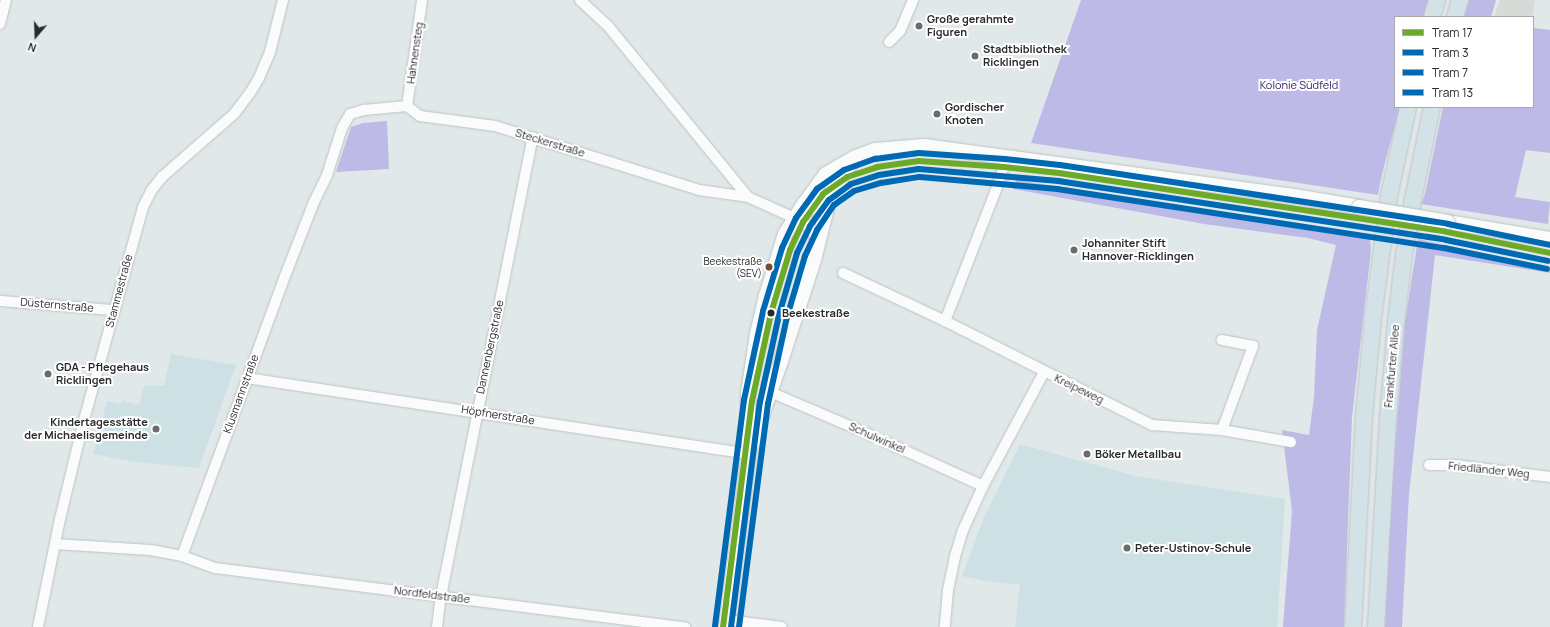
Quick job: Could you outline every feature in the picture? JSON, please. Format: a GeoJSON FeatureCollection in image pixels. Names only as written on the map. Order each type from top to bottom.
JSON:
{"type":"FeatureCollection","features":[{"type":"Feature","properties":{"kind":"main road"},"geometry":{"type":"LineString","coordinates":[[1432,16],[1437,0]]}},
{"type":"Feature","properties":{"kind":"main road"},"geometry":{"type":"LineString","coordinates":[[1455,16],[1460,0]]}},
{"type":"Feature","properties":{"kind":"main road"},"geometry":{"type":"LineString","coordinates":[[1353,627],[1364,416],[1373,318],[1390,196],[1408,108]]}},
{"type":"Feature","properties":{"kind":"main road","name":"Frankfurter Allee"},"geometry":{"type":"LineString","coordinates":[[1376,627],[1388,409],[1396,321],[1410,213],[1432,108]]}},
{"type":"Feature","properties":{"kind":"street"},"geometry":{"type":"LineString","coordinates":[[0,24],[6,0]]}},
{"type":"Feature","properties":{"kind":"street","name":"Stammestraße"},"geometry":{"type":"LineString","coordinates":[[38,627],[55,544],[82,428],[138,220],[151,191],[162,176],[234,114],[250,93],[259,78],[270,52],[283,0]]}},
{"type":"Feature","properties":{"kind":"street","name":"Hahnensteg"},"geometry":{"type":"LineString","coordinates":[[407,106],[422,0]]}},
{"type":"Feature","properties":{"kind":"street"},"geometry":{"type":"LineString","coordinates":[[580,0],[608,26],[748,197],[803,222],[813,231],[817,246]]}},
{"type":"Feature","properties":{"kind":"street"},"geometry":{"type":"LineString","coordinates":[[890,42],[900,31],[913,0]]}},
{"type":"Feature","properties":{"kind":"street","name":"Klusmannstraße"},"geometry":{"type":"LineString","coordinates":[[182,556],[247,378],[309,215],[327,175],[342,128],[350,114],[364,110],[407,106]]}},
{"type":"Feature","properties":{"kind":"street","name":"Steckerstraße"},"geometry":{"type":"LineString","coordinates":[[407,106],[420,116],[495,126],[698,190],[748,197]]}},
{"type":"Feature","properties":{"kind":"street","name":"Dannenbergstraße"},"geometry":{"type":"LineString","coordinates":[[437,627],[441,596],[477,412],[533,137]]}},
{"type":"Feature","properties":{"kind":"street"},"geometry":{"type":"LineString","coordinates":[[782,627],[727,624],[749,454],[748,393],[753,351],[766,296],[785,234],[826,174],[856,157],[875,150],[924,146],[1007,156],[1294,196],[1550,239]]}},
{"type":"Feature","properties":{"kind":"street"},"geometry":{"type":"LineString","coordinates":[[944,321],[999,182],[1007,156]]}},
{"type":"Feature","properties":{"kind":"street"},"geometry":{"type":"LineString","coordinates":[[749,454],[817,246],[834,185],[856,157]]}},
{"type":"Feature","properties":{"kind":"street"},"geometry":{"type":"LineString","coordinates":[[795,218],[808,212],[830,197]]}},
{"type":"Feature","properties":{"kind":"street","name":"Kreipeweg"},"geometry":{"type":"LineString","coordinates":[[843,273],[944,321],[1152,425],[1222,430],[1291,442]]}},
{"type":"Feature","properties":{"kind":"street","name":"Düsternstraße"},"geometry":{"type":"LineString","coordinates":[[0,301],[114,310]]}},
{"type":"Feature","properties":{"kind":"street"},"geometry":{"type":"LineString","coordinates":[[1222,340],[1253,346],[1222,430]]}},
{"type":"Feature","properties":{"kind":"street"},"geometry":{"type":"LineString","coordinates":[[945,627],[948,590],[955,557],[963,530],[983,486],[1044,372]]}},
{"type":"Feature","properties":{"kind":"street","name":"Höpfnerstraße"},"geometry":{"type":"LineString","coordinates":[[247,378],[749,454]]}},
{"type":"Feature","properties":{"kind":"street","name":"Schulwinkel"},"geometry":{"type":"LineString","coordinates":[[770,392],[864,432],[983,486]]}},
{"type":"Feature","properties":{"kind":"street","name":"Friedländer Weg"},"geometry":{"type":"LineString","coordinates":[[1429,465],[1454,465],[1550,477]]}},
{"type":"Feature","properties":{"kind":"street"},"geometry":{"type":"LineString","coordinates":[[55,544],[150,550],[182,556]]}},
{"type":"Feature","properties":{"kind":"street","name":"Nordfeldstraße"},"geometry":{"type":"LineString","coordinates":[[182,556],[215,568],[685,627]]}},
{"type":"Feature","properties":{"kind":"shaded area"},"geometry":{"type":"Polygon","coordinates":[[[1500,0],[1535,0],[1532,16],[1494,16],[1500,0]]]}},
{"type":"Feature","properties":{"kind":"shaded area","name":"Kindertagesstätte der Michaelisgemeinde"},"geometry":{"type":"Polygon","coordinates":[[[171,354],[236,365],[199,468],[135,462],[93,454],[107,401],[121,404],[122,400],[139,405],[144,386],[164,385],[171,354]]]}},
{"type":"Feature","properties":{"kind":"shaded area","name":"Peter-Ustinov-Schule"},"geometry":{"type":"Polygon","coordinates":[[[1020,444],[1135,476],[1285,499],[1277,627],[1015,627],[1020,585],[986,581],[962,576],[983,520],[1020,444]]]}},
{"type":"Feature","properties":{"kind":"green space","name":"Kolonie Südfeld"},"geometry":{"type":"Polygon","coordinates":[[[1081,0],[1429,0],[1424,16],[1394,16],[1394,108],[1400,108],[1382,174],[1378,195],[1031,143],[1081,0]]]}},
{"type":"Feature","properties":{"kind":"green space"},"geometry":{"type":"Polygon","coordinates":[[[1469,0],[1496,0],[1491,16],[1464,16],[1469,0]]]}},
{"type":"Feature","properties":{"kind":"green space"},"geometry":{"type":"Polygon","coordinates":[[[1534,28],[1550,30],[1550,153],[1526,150],[1515,197],[1550,202],[1548,224],[1421,204],[1425,194],[1443,108],[1534,108],[1534,28]]]}},
{"type":"Feature","properties":{"kind":"green space"},"geometry":{"type":"Polygon","coordinates":[[[387,121],[389,169],[336,172],[351,127],[363,123],[387,121]]]}},
{"type":"Feature","properties":{"kind":"green space"},"geometry":{"type":"Polygon","coordinates":[[[1016,180],[1356,233],[1370,238],[1371,250],[1352,417],[1344,627],[1283,627],[1292,511],[1282,430],[1309,435],[1314,397],[1317,330],[1336,245],[1308,238],[1204,224],[1013,189],[1016,180]]]}},
{"type":"Feature","properties":{"kind":"green space"},"geometry":{"type":"Polygon","coordinates":[[[1418,239],[1550,268],[1550,273],[1435,255],[1409,494],[1402,627],[1385,627],[1392,483],[1405,322],[1418,239]]]}},
{"type":"Feature","properties":{"kind":"tram line","name":"7"},"geometry":{"type":"LineString","coordinates":[[715,626],[744,400],[763,311],[782,248],[796,218],[817,189],[844,170],[875,159],[919,153],[1005,159],[1060,165],[1448,224],[1550,245]]}},
{"type":"Feature","properties":{"kind":"tram line","name":"17"},"geometry":{"type":"LineString","coordinates":[[723,627],[752,401],[771,313],[790,250],[803,222],[823,194],[847,177],[877,167],[919,161],[1004,167],[1059,173],[1447,232],[1550,253]]}},
{"type":"Feature","properties":{"kind":"tram line","name":"3"},"geometry":{"type":"LineString","coordinates":[[731,627],[760,402],[779,315],[797,253],[810,226],[829,200],[851,184],[879,175],[919,169],[1058,181],[1446,240],[1548,261]]}},
{"type":"Feature","properties":{"kind":"tram line","name":"13"},"geometry":{"type":"LineString","coordinates":[[739,627],[768,404],[787,317],[805,256],[817,230],[834,205],[854,191],[881,183],[920,177],[1057,189],[1444,248],[1547,269]]}},
{"type":"Feature","properties":{"kind":"place","name":"Große gerahmte Figuren"},"geometry":{"type":"Point","coordinates":[919,26]}},
{"type":"Feature","properties":{"kind":"place","name":"Stadtbibliothek Ricklingen"},"geometry":{"type":"Point","coordinates":[975,56]}},
{"type":"Feature","properties":{"kind":"place","name":"Gordischer Knoten"},"geometry":{"type":"Point","coordinates":[937,114]}},
{"type":"Feature","properties":{"kind":"place","name":"Johanniter Stift Hannover-Ricklingen"},"geometry":{"type":"Point","coordinates":[1074,250]}},
{"type":"Feature","properties":{"kind":"place","name":"Beekestraße (SEV)"},"geometry":{"type":"Point","coordinates":[769,267]}},
{"type":"Feature","properties":{"kind":"place","name":"Beekestraße"},"geometry":{"type":"Point","coordinates":[771,313]}},
{"type":"Feature","properties":{"kind":"place","name":"GDA - Pflegehaus Ricklingen"},"geometry":{"type":"Point","coordinates":[48,374]}},
{"type":"Feature","properties":{"kind":"place","name":"Kindertagesstätte der Michaelisgemeinde"},"geometry":{"type":"Point","coordinates":[156,429]}},
{"type":"Feature","properties":{"kind":"place","name":"Böker Metallbau"},"geometry":{"type":"Point","coordinates":[1087,454]}},
{"type":"Feature","properties":{"kind":"place","name":"Peter-Ustinov-Schule"},"geometry":{"type":"Point","coordinates":[1127,548]}}]}
